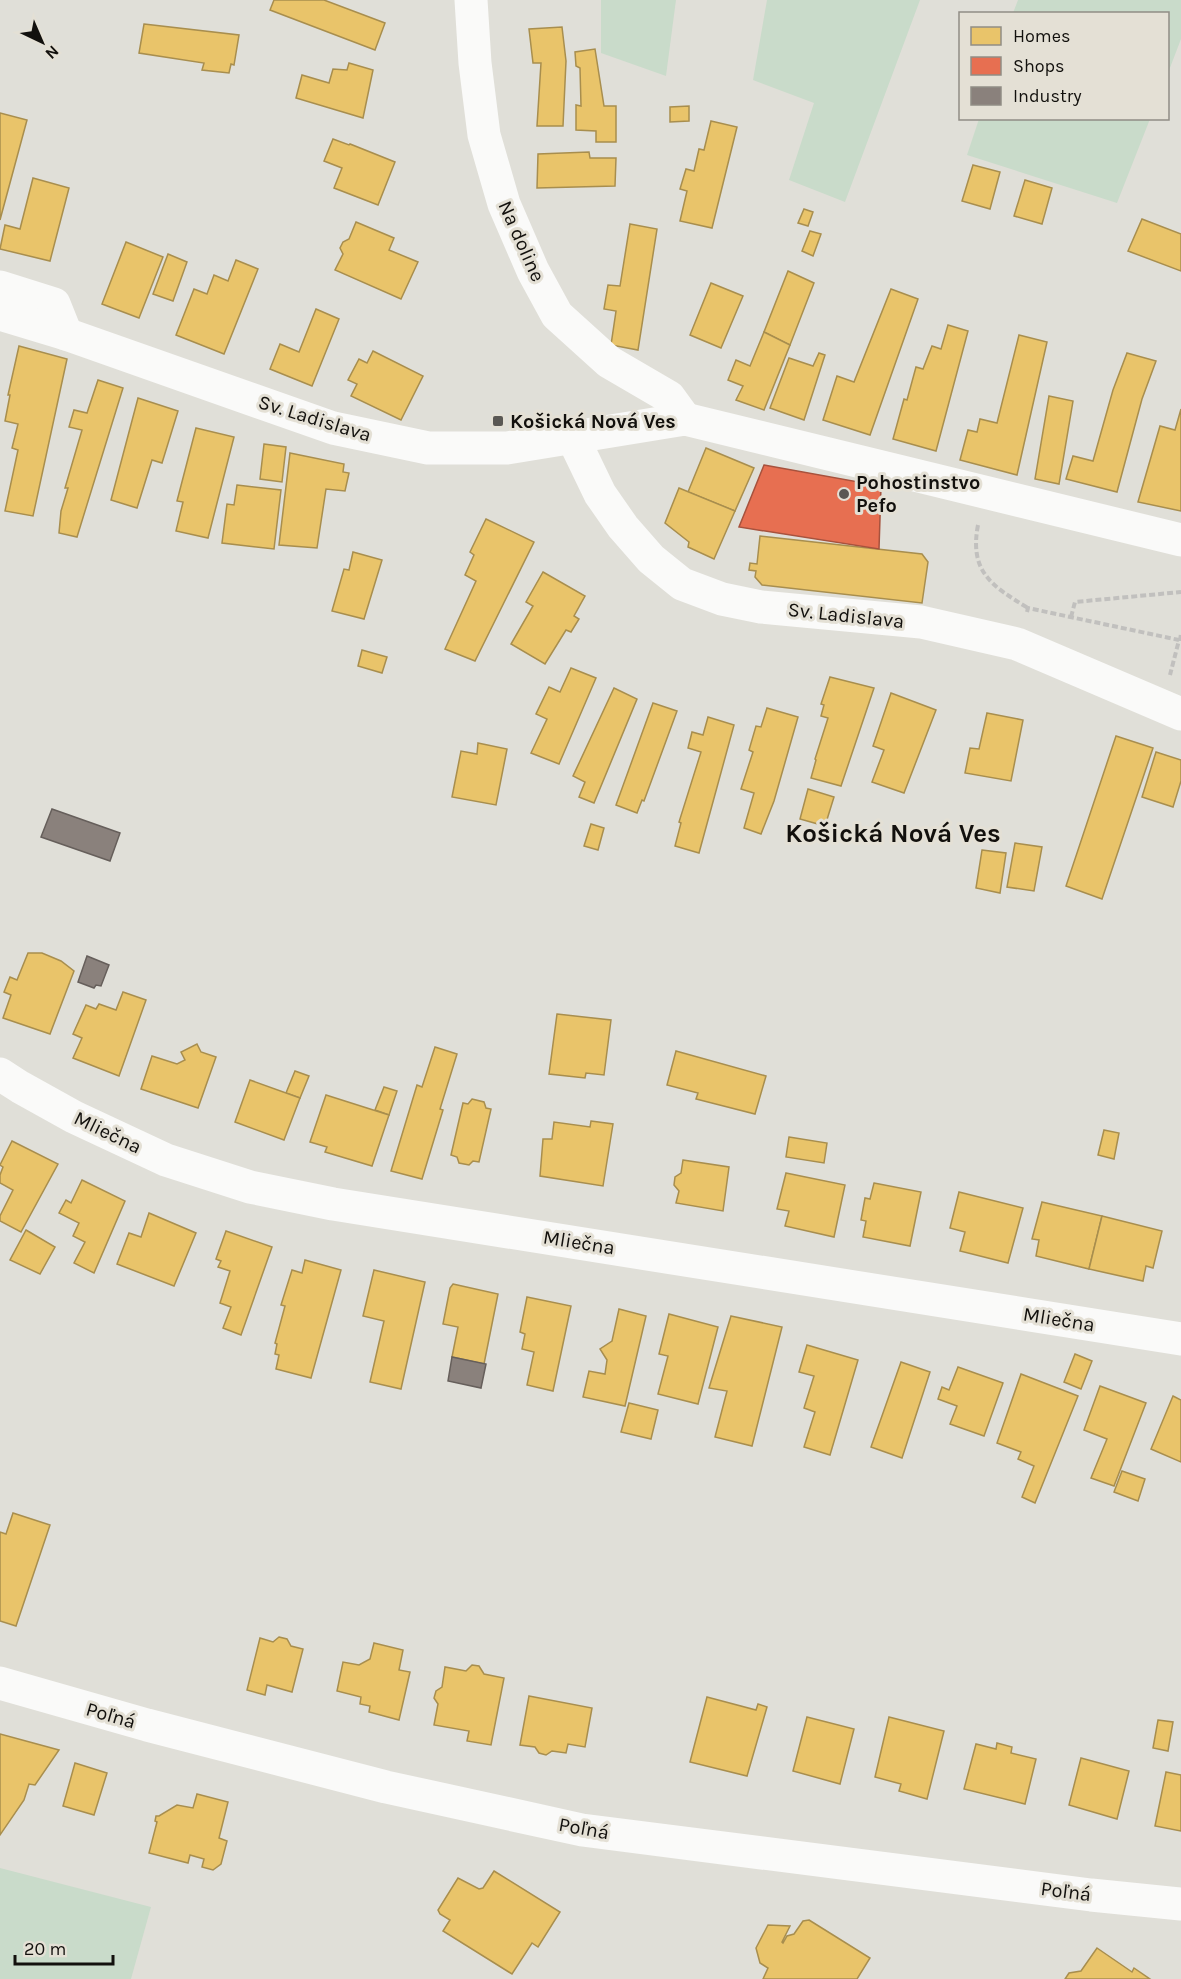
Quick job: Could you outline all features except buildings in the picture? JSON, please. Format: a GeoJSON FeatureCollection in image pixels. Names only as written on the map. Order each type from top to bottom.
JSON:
{"type":"FeatureCollection","features":[{"type":"Feature","properties":{"kind":"street","name":"Na doline"},"geometry":{"type":"LineString","coordinates":[[471,0],[475,63],[484,135],[504,204],[533,271],[557,315],[609,362],[669,397],[685,419]]}},
{"type":"Feature","properties":{"kind":"street"},"geometry":{"type":"LineString","coordinates":[[0,286],[54,304],[66,334]]}},
{"type":"Feature","properties":{"kind":"street","name":"Sv. Ladislava"},"geometry":{"type":"LineString","coordinates":[[0,314],[66,334],[333,428],[428,448],[507,448],[685,419],[1181,540]]}},
{"type":"Feature","properties":{"kind":"street","name":"Sv. Ladislava"},"geometry":{"type":"LineString","coordinates":[[573,438],[600,494],[623,528],[651,559],[682,584],[722,599],[761,607],[921,622],[1017,644],[1181,714]]}},
{"type":"Feature","properties":{"kind":"street","name":"Mliečna"},"geometry":{"type":"LineString","coordinates":[[0,1074],[74,1117],[166,1160],[250,1187],[333,1204],[1181,1339]]}},
{"type":"Feature","properties":{"kind":"street","name":"Poľná"},"geometry":{"type":"LineString","coordinates":[[0,1683],[147,1725],[375,1784],[582,1830],[1091,1895],[1181,1904]]}},
{"type":"Feature","properties":{"kind":"path"},"geometry":{"type":"LineString","coordinates":[[977,532],[976,554],[981,570],[993,585],[1028,608],[1180,641],[1181,633]]}},
{"type":"Feature","properties":{"kind":"path"},"geometry":{"type":"LineString","coordinates":[[1071,618],[1075,602],[1181,592]]}},
{"type":"Feature","properties":{"kind":"path"},"geometry":{"type":"LineString","coordinates":[[1017,644],[1028,608]]}},
{"type":"Feature","properties":{"kind":"green space"},"geometry":{"type":"Polygon","coordinates":[[[601,0],[676,0],[666,76],[601,53],[601,0]]]}},
{"type":"Feature","properties":{"kind":"green space"},"geometry":{"type":"Polygon","coordinates":[[[767,0],[920,0],[845,202],[789,180],[814,103],[753,80],[767,0]]]}},
{"type":"Feature","properties":{"kind":"green space"},"geometry":{"type":"Polygon","coordinates":[[[1018,0],[1181,0],[1181,39],[1169,70],[1169,12],[1013,12],[1018,0]]]}},
{"type":"Feature","properties":{"kind":"green space"},"geometry":{"type":"Polygon","coordinates":[[[978,120],[1150,120],[1117,203],[967,155],[978,120]]]}},
{"type":"Feature","properties":{"kind":"green space"},"geometry":{"type":"Polygon","coordinates":[[[0,1868],[151,1907],[131,1979],[0,1979],[0,1868]]]}},
{"type":"Feature","properties":{"kind":"place","name":"Košická Nová Ves"},"geometry":{"type":"Point","coordinates":[498,421]}},
{"type":"Feature","properties":{"kind":"place","name":"Pohostinstvo Pefo"},"geometry":{"type":"Point","coordinates":[844,494]}},
{"type":"Feature","properties":{"kind":"district","name":"Košická Nová Ves"},"geometry":{"type":"Point","coordinates":[893,833]}}]}
